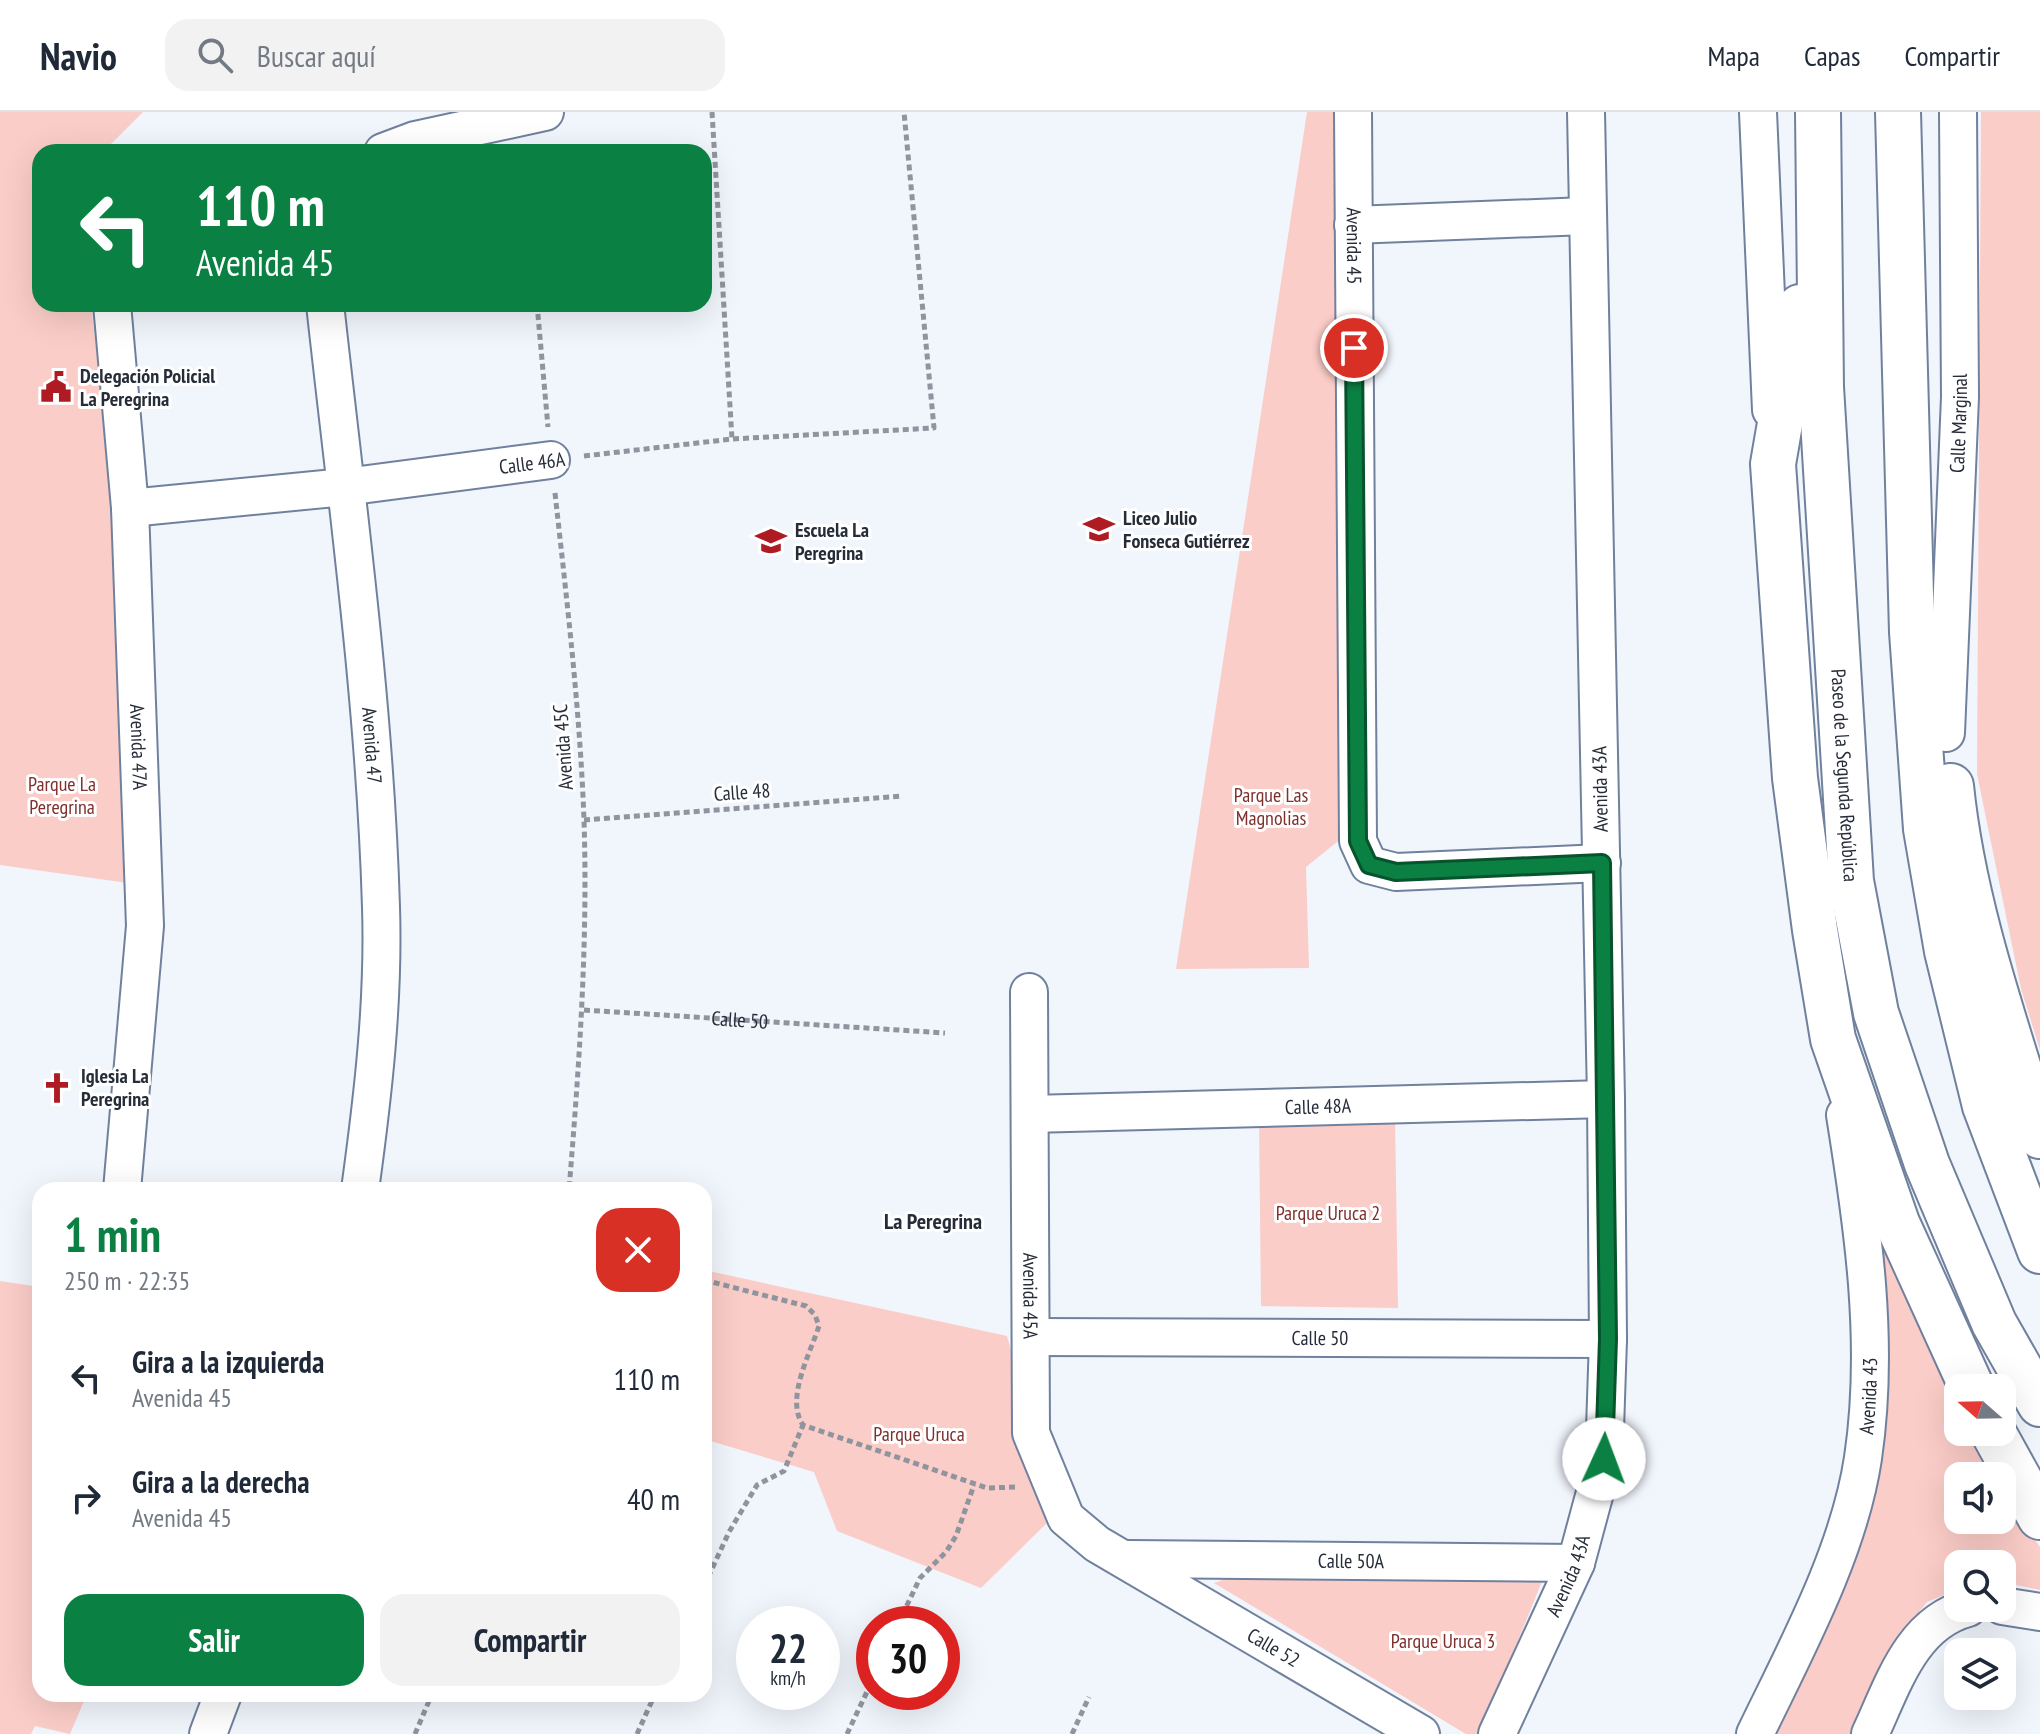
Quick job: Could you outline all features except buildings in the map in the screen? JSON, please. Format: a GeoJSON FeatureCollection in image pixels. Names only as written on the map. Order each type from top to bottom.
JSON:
{"type":"FeatureCollection","features":[{"type":"Feature","properties":{"kind":"highway","name":"Paseo de la Segunda República"},"geometry":{"type":"LineString","coordinates":[[1818,112],[1822,402],[1851,881],[1876,1013],[1927,1164],[1994,1323],[2040,1404]]}},
{"type":"Feature","properties":{"kind":"highway"},"geometry":{"type":"LineString","coordinates":[[1898,112],[1912,632],[1926,829],[1947,951],[1985,1106],[2040,1251]]}},
{"type":"Feature","properties":{"kind":"highway"},"geometry":{"type":"LineString","coordinates":[[1819,194],[1773,464],[1795,778],[1833,1039],[1897,1223],[1966,1374]]}},
{"type":"Feature","properties":{"kind":"highway"},"geometry":{"type":"LineString","coordinates":[[1901,274],[1929,495],[1954,819],[1983,949],[2040,1136]]}},
{"type":"Feature","properties":{"kind":"highway"},"geometry":{"type":"LineString","coordinates":[[2001,1446],[2040,1517]]}},
{"type":"Feature","properties":{"kind":"street"},"geometry":{"type":"LineString","coordinates":[[404,144],[545,112]]}},
{"type":"Feature","properties":{"kind":"street","name":"Avenida 45"},"geometry":{"type":"LineString","coordinates":[[1353,112],[1358,841],[1369,865],[1396,872],[1602,863]]}},
{"type":"Feature","properties":{"kind":"street","name":"Avenida 43A"},"geometry":{"type":"LineString","coordinates":[[1497,1734],[1576,1563],[1604,1459],[1608,1339],[1606,1099],[1586,112]]}},
{"type":"Feature","properties":{"kind":"street"},"geometry":{"type":"LineString","coordinates":[[1758,112],[1773,464]]}},
{"type":"Feature","properties":{"kind":"street","name":"Calle Marginal"},"geometry":{"type":"LineString","coordinates":[[1946,733],[1960,397],[1958,112]]}},
{"type":"Feature","properties":{"kind":"street"},"geometry":{"type":"LineString","coordinates":[[1353,225],[1586,216]]}},
{"type":"Feature","properties":{"kind":"street","name":"Avenida 47A"},"geometry":{"type":"LineString","coordinates":[[113,312],[130,508],[145,926],[123,1182]]}},
{"type":"Feature","properties":{"kind":"street","name":"Avenida 47"},"geometry":{"type":"LineString","coordinates":[[326,312],[369,730],[381,909],[375,1083],[361,1182]]}},
{"type":"Feature","properties":{"kind":"street","name":"Calle 46A"},"geometry":{"type":"LineString","coordinates":[[130,508],[345,487],[551,460]]}},
{"type":"Feature","properties":{"kind":"street","name":"Avenida 45A"},"geometry":{"type":"LineString","coordinates":[[1029,992],[1031,1433],[1066,1518],[1097,1544],[1128,1559]]}},
{"type":"Feature","properties":{"kind":"street","name":"Avenida 43"},"geometry":{"type":"LineString","coordinates":[[1755,1734],[1806,1627],[1848,1517],[1863,1459],[1870,1365],[1866,1270],[1833,1039]]}},
{"type":"Feature","properties":{"kind":"street","name":"Calle 48A"},"geometry":{"type":"LineString","coordinates":[[1030,1114],[1606,1099]]}},
{"type":"Feature","properties":{"kind":"street","name":"Calle 50"},"geometry":{"type":"LineString","coordinates":[[1032,1337],[1608,1339]]}},
{"type":"Feature","properties":{"kind":"street","name":"Calle 50A"},"geometry":{"type":"LineString","coordinates":[[1128,1559],[1576,1563]]}},
{"type":"Feature","properties":{"kind":"street","name":"Calle 52"},"geometry":{"type":"LineString","coordinates":[[1128,1559],[1421,1734]]}},
{"type":"Feature","properties":{"kind":"street"},"geometry":{"type":"LineString","coordinates":[[2016,1608],[2040,1612]]}},
{"type":"Feature","properties":{"kind":"street"},"geometry":{"type":"LineString","coordinates":[[1870,1734],[1919,1637],[1944,1616]]}},
{"type":"Feature","properties":{"kind":"street"},"geometry":{"type":"LineString","coordinates":[[208,1734],[220,1702]]}},
{"type":"Feature","properties":{"kind":"path"},"geometry":{"type":"LineString","coordinates":[[712,112],[732,439]]}},
{"type":"Feature","properties":{"kind":"path","name":"Calle 46A"},"geometry":{"type":"LineString","coordinates":[[551,460],[732,439],[934,428],[904,112]]}},
{"type":"Feature","properties":{"kind":"path","name":"Avenida 45C"},"geometry":{"type":"LineString","coordinates":[[538,312],[572,647],[584,820],[584,1010],[570,1182]]}},
{"type":"Feature","properties":{"kind":"path","name":"Calle 48"},"geometry":{"type":"LineString","coordinates":[[584,820],[903,796]]}},
{"type":"Feature","properties":{"kind":"path","name":"Calle 50"},"geometry":{"type":"LineString","coordinates":[[584,1010],[945,1033]]}},
{"type":"Feature","properties":{"kind":"path"},"geometry":{"type":"LineString","coordinates":[[712,1282],[806,1306],[815,1315],[819,1326],[796,1399],[795,1414],[803,1425],[974,1485],[1013,1488],[1047,1475]]}},
{"type":"Feature","properties":{"kind":"path"},"geometry":{"type":"LineString","coordinates":[[712,1569],[729,1532],[757,1485],[784,1471],[803,1425]]}},
{"type":"Feature","properties":{"kind":"path"},"geometry":{"type":"LineString","coordinates":[[907,1606],[920,1578],[946,1552],[956,1536],[974,1485]]}},
{"type":"Feature","properties":{"kind":"path"},"geometry":{"type":"LineString","coordinates":[[1072,1734],[1089,1697]]}},
{"type":"Feature","properties":{"kind":"path"},"geometry":{"type":"LineString","coordinates":[[415,1734],[429,1702]]}},
{"type":"Feature","properties":{"kind":"path"},"geometry":{"type":"LineString","coordinates":[[637,1734],[651,1702]]}},
{"type":"Feature","properties":{"kind":"path"},"geometry":{"type":"LineString","coordinates":[[847,1734],[858,1710]]}},
{"type":"Feature","properties":{"kind":"green space","name":"Parque La Peregrina"},"geometry":{"type":"Polygon","coordinates":[[[0,112],[143,112],[111,144],[32,144],[32,312],[92,312],[111,475],[128,883],[0,865],[0,112]]]}},
{"type":"Feature","properties":{"kind":"green space","name":"Parque Las Magnolias"},"geometry":{"type":"Polygon","coordinates":[[[1307,112],[1341,112],[1342,838],[1306,867],[1309,968],[1176,969],[1307,112]]]}},
{"type":"Feature","properties":{"kind":"green space"},"geometry":{"type":"Polygon","coordinates":[[[1981,112],[2040,112],[2040,1050],[2021,989],[1977,774],[1981,112]]]}},
{"type":"Feature","properties":{"kind":"green space","name":"Parque Uruca 2"},"geometry":{"type":"Polygon","coordinates":[[[1395,1118],[1398,1308],[1261,1306],[1259,1120],[1395,1118]]]}},
{"type":"Feature","properties":{"kind":"green space"},"geometry":{"type":"Polygon","coordinates":[[[1873,1210],[1951,1374],[1944,1374],[1944,1446],[1985,1446],[1992,1462],[1944,1462],[1944,1534],[2016,1534],[2016,1513],[2040,1547],[2040,1590],[2016,1585],[2016,1550],[1944,1550],[1944,1595],[1927,1602],[1905,1629],[1858,1734],[1766,1734],[1871,1479],[1873,1210]]]}},
{"type":"Feature","properties":{"kind":"green space","name":"Parque Uruca"},"geometry":{"type":"Polygon","coordinates":[[[712,1272],[1007,1336],[1056,1514],[981,1588],[837,1531],[814,1472],[712,1441],[712,1272]]]}},
{"type":"Feature","properties":{"kind":"green space"},"geometry":{"type":"Polygon","coordinates":[[[0,1281],[32,1286],[32,1702],[84,1702],[70,1734],[35,1726],[31,1734],[0,1734],[0,1281]]]}},
{"type":"Feature","properties":{"kind":"green space","name":"Parque Uruca 3"},"geometry":{"type":"Polygon","coordinates":[[[1246,1572],[1545,1574],[1480,1734],[1466,1734],[1214,1583],[1246,1572]]]}},
{"type":"Feature","properties":{"kind":"place","name":"Delegación Policial La Peregrina"},"geometry":{"type":"Point","coordinates":[56,387]}},
{"type":"Feature","properties":{"kind":"place","name":"Liceo Julio Fonseca Gutiérrez"},"geometry":{"type":"Point","coordinates":[1099,529]}},
{"type":"Feature","properties":{"kind":"place","name":"Escuela La Peregrina"},"geometry":{"type":"Point","coordinates":[771,541]}},
{"type":"Feature","properties":{"kind":"place","name":"Iglesia La Peregrina"},"geometry":{"type":"Point","coordinates":[57,1088]}},
{"type":"Feature","properties":{"kind":"district","name":"La Peregrina"},"geometry":{"type":"Point","coordinates":[933,1221]}},
{"type":"Feature","properties":{"kind":"route"},"geometry":{"type":"LineString","coordinates":[[1354,348],[1358,841],[1369,865],[1396,872],[1602,863],[1608,1339],[1604,1459]]}}]}
